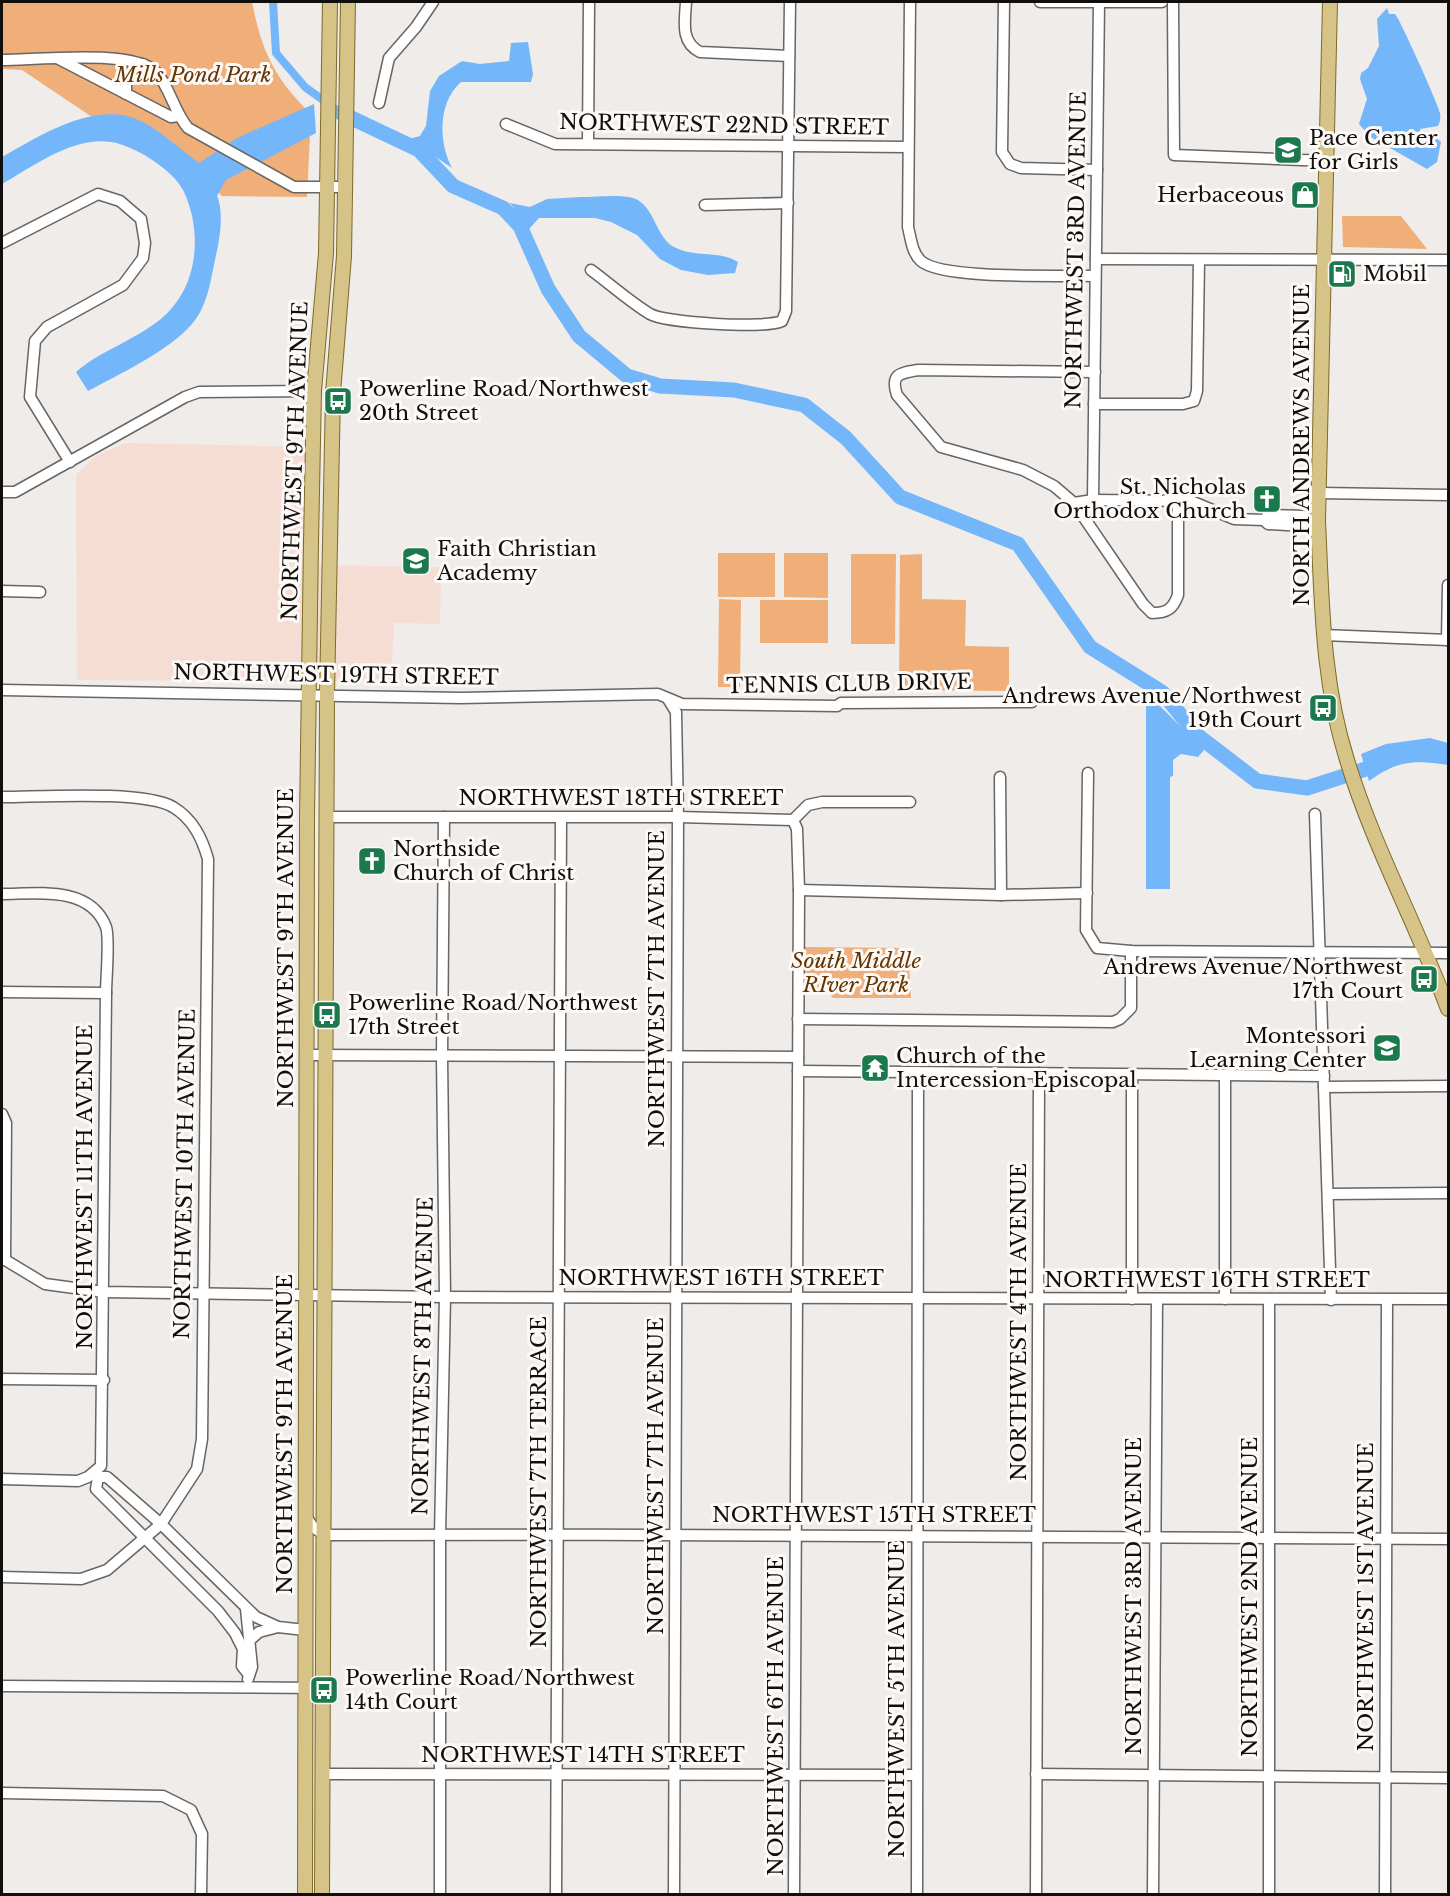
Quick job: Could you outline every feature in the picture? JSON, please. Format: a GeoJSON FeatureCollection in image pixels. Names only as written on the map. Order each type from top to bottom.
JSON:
{"type":"FeatureCollection","features":[{"type":"Feature","properties":{"kind":"main road","name":"NORTHWEST 9TH AVENUE"},"geometry":{"type":"LineString","coordinates":[[305,1894],[310,694],[314,392],[326,253],[330,2]]}},
{"type":"Feature","properties":{"kind":"main road","name":"NORTHWEST 9TH AVENUE"},"geometry":{"type":"LineString","coordinates":[[322,1894],[327,694],[333,393],[344,256],[348,2]]}},
{"type":"Feature","properties":{"kind":"main road","name":"NORTH ANDREWS AVENUE"},"geometry":{"type":"LineString","coordinates":[[1330,2],[1319,493],[1314,521],[1323,635],[1336,716],[1346,758],[1449,1009]]}},
{"type":"Feature","properties":{"kind":"main road"},"geometry":{"type":"LineString","coordinates":[[317,363],[333,393]]}},
{"type":"Feature","properties":{"kind":"main road"},"geometry":{"type":"LineString","coordinates":[[314,392],[323,399],[332,421]]}},
{"type":"Feature","properties":{"kind":"street"},"geometry":{"type":"LineString","coordinates":[[380,103],[389,58],[416,27],[433,2]]}},
{"type":"Feature","properties":{"kind":"street"},"geometry":{"type":"LineString","coordinates":[[588,143],[589,2]]}},
{"type":"Feature","properties":{"kind":"street"},"geometry":{"type":"LineString","coordinates":[[686,2],[685,36],[690,47],[700,52],[789,56]]}},
{"type":"Feature","properties":{"kind":"street"},"geometry":{"type":"LineString","coordinates":[[591,270],[652,315],[755,326],[773,325],[782,321],[786,311],[790,2]]}},
{"type":"Feature","properties":{"kind":"street"},"geometry":{"type":"LineString","coordinates":[[910,2],[909,227],[914,251],[922,262],[956,273],[1095,276]]}},
{"type":"Feature","properties":{"kind":"street"},"geometry":{"type":"LineString","coordinates":[[1004,2],[1002,152],[1010,164],[1022,168],[1097,170]]}},
{"type":"Feature","properties":{"kind":"street"},"geometry":{"type":"LineString","coordinates":[[1040,2],[1162,2]]}},
{"type":"Feature","properties":{"kind":"street","name":"NORTHWEST 3RD AVENUE"},"geometry":{"type":"LineString","coordinates":[[1093,500],[1099,2]]}},
{"type":"Feature","properties":{"kind":"street"},"geometry":{"type":"LineString","coordinates":[[1173,2],[1174,155],[1327,160]]}},
{"type":"Feature","properties":{"kind":"street"},"geometry":{"type":"LineString","coordinates":[[56,58],[171,117],[178,116]]}},
{"type":"Feature","properties":{"kind":"street"},"geometry":{"type":"LineString","coordinates":[[2,60],[107,59],[143,64],[156,73],[178,116],[188,128],[294,186],[346,188]]}},
{"type":"Feature","properties":{"kind":"street"},"geometry":{"type":"LineString","coordinates":[[126,94],[130,73],[134,67],[143,64]]}},
{"type":"Feature","properties":{"kind":"street","name":"NORTHWEST 22ND STREET"},"geometry":{"type":"LineString","coordinates":[[506,124],[555,144],[908,147]]}},
{"type":"Feature","properties":{"kind":"street"},"geometry":{"type":"LineString","coordinates":[[2,243],[98,194],[120,201],[141,219],[145,243],[143,258],[123,285],[47,327],[35,341],[30,397],[70,462]]}},
{"type":"Feature","properties":{"kind":"street"},"geometry":{"type":"LineString","coordinates":[[705,205],[788,203]]}},
{"type":"Feature","properties":{"kind":"street"},"geometry":{"type":"LineString","coordinates":[[1096,259],[1449,260]]}},
{"type":"Feature","properties":{"kind":"street"},"geometry":{"type":"LineString","coordinates":[[1094,404],[1183,404],[1194,401],[1197,391],[1199,260]]}},
{"type":"Feature","properties":{"kind":"street"},"geometry":{"type":"LineString","coordinates":[[1095,372],[918,370],[903,372],[896,376],[893,385],[897,395],[941,447],[1023,470],[1054,486],[1074,503],[1152,613],[1167,612],[1175,605],[1178,595],[1178,500]]}},
{"type":"Feature","properties":{"kind":"street"},"geometry":{"type":"LineString","coordinates":[[2,492],[15,492],[185,397],[199,392],[314,392]]}},
{"type":"Feature","properties":{"kind":"street"},"geometry":{"type":"LineString","coordinates":[[1319,493],[1449,495]]}},
{"type":"Feature","properties":{"kind":"street"},"geometry":{"type":"LineString","coordinates":[[1074,503],[1093,500],[1178,500],[1191,501],[1234,519],[1264,520],[1268,515],[1304,516],[1314,521]]}},
{"type":"Feature","properties":{"kind":"street"},"geometry":{"type":"LineString","coordinates":[[1323,635],[1448,640],[1449,585]]}},
{"type":"Feature","properties":{"kind":"street"},"geometry":{"type":"LineString","coordinates":[[2,591],[40,592]]}},
{"type":"Feature","properties":{"kind":"street","name":"NORTHWEST 19TH STREET"},"geometry":{"type":"LineString","coordinates":[[2,690],[461,698],[658,694],[668,699]]}},
{"type":"Feature","properties":{"kind":"street","name":"TENNIS CLUB DRIVE"},"geometry":{"type":"LineString","coordinates":[[668,699],[682,704],[837,706],[841,703],[1032,702]]}},
{"type":"Feature","properties":{"kind":"street","name":"NORTHWEST 7TH AVENUE"},"geometry":{"type":"LineString","coordinates":[[668,699],[676,712],[678,817],[674,1894]]}},
{"type":"Feature","properties":{"kind":"street"},"geometry":{"type":"LineString","coordinates":[[1088,773],[1086,930],[1090,940],[1097,948],[1131,951],[1449,953]]}},
{"type":"Feature","properties":{"kind":"street"},"geometry":{"type":"LineString","coordinates":[[1000,777],[1001,895]]}},
{"type":"Feature","properties":{"kind":"street","name":"NORTHWEST 10TH AVENUE"},"geometry":{"type":"LineString","coordinates":[[2,797],[147,798],[172,807],[188,819],[201,837],[208,859],[204,1293],[200,1456],[188,1486],[161,1524]]}},
{"type":"Feature","properties":{"kind":"street","name":"NORTHWEST 18TH STREET"},"geometry":{"type":"LineString","coordinates":[[326,817],[793,819],[808,805],[822,802],[910,802]]}},
{"type":"Feature","properties":{"kind":"street"},"geometry":{"type":"LineString","coordinates":[[1315,814],[1331,1300]]}},
{"type":"Feature","properties":{"kind":"street","name":"NORTHWEST 8TH AVENUE"},"geometry":{"type":"LineString","coordinates":[[440,1894],[440,1535],[445,1297],[442,1058],[444,817]]}},
{"type":"Feature","properties":{"kind":"street","name":"NORTHWEST 7TH TERRACE"},"geometry":{"type":"LineString","coordinates":[[556,1894],[561,818]]}},
{"type":"Feature","properties":{"kind":"street","name":"NORTHWEST 6TH AVENUE"},"geometry":{"type":"LineString","coordinates":[[793,819],[797,828],[799,890],[794,1894]]}},
{"type":"Feature","properties":{"kind":"street"},"geometry":{"type":"LineString","coordinates":[[799,890],[1001,895],[1087,893]]}},
{"type":"Feature","properties":{"kind":"street","name":"NORTHWEST 11TH AVENUE"},"geometry":{"type":"LineString","coordinates":[[2,894],[64,894],[89,904],[106,927],[104,1380],[101,1466],[96,1475]]}},
{"type":"Feature","properties":{"kind":"street"},"geometry":{"type":"LineString","coordinates":[[798,1019],[1101,1022],[1120,1019],[1131,1008],[1131,951]]}},
{"type":"Feature","properties":{"kind":"street"},"geometry":{"type":"LineString","coordinates":[[2,992],[106,993]]}},
{"type":"Feature","properties":{"kind":"street"},"geometry":{"type":"LineString","coordinates":[[307,1055],[442,1058],[798,1057]]}},
{"type":"Feature","properties":{"kind":"street"},"geometry":{"type":"LineString","coordinates":[[798,1071],[1225,1075],[1449,1086]]}},
{"type":"Feature","properties":{"kind":"street","name":"NORTHWEST 5TH AVENUE"},"geometry":{"type":"LineString","coordinates":[[917,1894],[918,1072]]}},
{"type":"Feature","properties":{"kind":"street","name":"NORTHWEST 4TH AVENUE"},"geometry":{"type":"LineString","coordinates":[[1036,1894],[1039,1073]]}},
{"type":"Feature","properties":{"kind":"street"},"geometry":{"type":"LineString","coordinates":[[1132,1074],[1132,1299]]}},
{"type":"Feature","properties":{"kind":"street"},"geometry":{"type":"LineString","coordinates":[[1225,1075],[1225,1299]]}},
{"type":"Feature","properties":{"kind":"street"},"geometry":{"type":"LineString","coordinates":[[2,1114],[6,1123],[3,1259]]}},
{"type":"Feature","properties":{"kind":"street"},"geometry":{"type":"LineString","coordinates":[[1329,1194],[1449,1193]]}},
{"type":"Feature","properties":{"kind":"street","name":"NORTHWEST 16TH STREET"},"geometry":{"type":"LineString","coordinates":[[3,1259],[45,1284],[104,1292],[445,1297],[1449,1299]]}},
{"type":"Feature","properties":{"kind":"street","name":"NORTHWEST 3RD AVENUE"},"geometry":{"type":"LineString","coordinates":[[1154,1894],[1152,1776],[1157,1299]]}},
{"type":"Feature","properties":{"kind":"street","name":"NORTHWEST 2ND AVENUE"},"geometry":{"type":"LineString","coordinates":[[1269,1300],[1269,1894]]}},
{"type":"Feature","properties":{"kind":"street","name":"NORTHWEST 1ST AVENUE"},"geometry":{"type":"LineString","coordinates":[[1385,1894],[1387,1300]]}},
{"type":"Feature","properties":{"kind":"street"},"geometry":{"type":"LineString","coordinates":[[2,1379],[104,1380]]}},
{"type":"Feature","properties":{"kind":"street"},"geometry":{"type":"LineString","coordinates":[[96,1475],[96,1489],[218,1611],[235,1633],[243,1649],[242,1666],[249,1675]]}},
{"type":"Feature","properties":{"kind":"street"},"geometry":{"type":"LineString","coordinates":[[2,1479],[78,1481],[96,1475],[107,1477],[161,1524],[256,1617],[278,1627],[305,1630]]}},
{"type":"Feature","properties":{"kind":"street"},"geometry":{"type":"LineString","coordinates":[[307,1518],[312,1527],[323,1535]]}},
{"type":"Feature","properties":{"kind":"street"},"geometry":{"type":"LineString","coordinates":[[2,1577],[81,1579],[107,1570],[161,1524]]}},
{"type":"Feature","properties":{"kind":"street","name":"NORTHWEST 15TH STREET"},"geometry":{"type":"LineString","coordinates":[[323,1535],[1038,1535],[1449,1539]]}},
{"type":"Feature","properties":{"kind":"street"},"geometry":{"type":"LineString","coordinates":[[246,1609],[251,1639],[252,1667],[247,1687]]}},
{"type":"Feature","properties":{"kind":"street"},"geometry":{"type":"LineString","coordinates":[[251,1639],[259,1632],[278,1627]]}},
{"type":"Feature","properties":{"kind":"street"},"geometry":{"type":"LineString","coordinates":[[2,1686],[323,1688]]}},
{"type":"Feature","properties":{"kind":"street","name":"NORTHWEST 14TH STREET"},"geometry":{"type":"LineString","coordinates":[[323,1774],[441,1776],[916,1775]]}},
{"type":"Feature","properties":{"kind":"street"},"geometry":{"type":"LineString","coordinates":[[1036,1774],[1449,1778]]}},
{"type":"Feature","properties":{"kind":"street"},"geometry":{"type":"LineString","coordinates":[[2,1793],[163,1796],[191,1810],[202,1834],[201,1894]]}},
{"type":"Feature","properties":{"kind":"shaded area"},"geometry":{"type":"Polygon","coordinates":[[[126,443],[307,447],[306,565],[441,567],[440,624],[394,623],[391,682],[77,680],[76,475],[96,456],[126,443]]]}},
{"type":"Feature","properties":{"kind":"green space","name":"Mills Pond Park"},"geometry":{"type":"Polygon","coordinates":[[[2,2],[252,2],[260,36],[271,63],[298,101],[311,114],[307,197],[222,196],[193,165],[95,119],[22,70],[2,69],[2,2]]]}},
{"type":"Feature","properties":{"kind":"green space"},"geometry":{"type":"Polygon","coordinates":[[[1342,216],[1401,216],[1427,249],[1343,247],[1342,216]]]}},
{"type":"Feature","properties":{"kind":"green space"},"geometry":{"type":"Polygon","coordinates":[[[718,553],[775,553],[775,597],[718,597],[718,553]]]}},
{"type":"Feature","properties":{"kind":"green space"},"geometry":{"type":"Polygon","coordinates":[[[784,553],[828,553],[828,598],[784,597],[784,553]]]}},
{"type":"Feature","properties":{"kind":"green space"},"geometry":{"type":"Polygon","coordinates":[[[851,554],[896,554],[895,644],[851,644],[851,554]]]}},
{"type":"Feature","properties":{"kind":"green space"},"geometry":{"type":"Polygon","coordinates":[[[922,554],[922,599],[966,600],[965,646],[1009,647],[1009,691],[899,690],[900,555],[922,554]]]}},
{"type":"Feature","properties":{"kind":"green space"},"geometry":{"type":"Polygon","coordinates":[[[719,599],[741,600],[740,687],[718,687],[719,599]]]}},
{"type":"Feature","properties":{"kind":"green space"},"geometry":{"type":"Polygon","coordinates":[[[760,600],[828,600],[828,643],[760,643],[760,600]]]}},
{"type":"Feature","properties":{"kind":"green space","name":"South Middle RIver Park"},"geometry":{"type":"Polygon","coordinates":[[[802,947],[908,948],[911,998],[833,998],[825,988],[802,988],[802,947]]]}},
{"type":"Feature","properties":{"kind":"water"},"geometry":{"type":"Polygon","coordinates":[[[1387,8],[1389,14],[1395,14],[1404,30],[1440,113],[1438,126],[1420,129],[1420,133],[1441,142],[1437,162],[1427,169],[1369,136],[1359,124],[1367,99],[1360,79],[1361,73],[1368,68],[1379,46],[1377,19],[1387,8]]]}},
{"type":"Feature","properties":{"kind":"water"},"geometry":{"type":"Polygon","coordinates":[[[528,42],[533,74],[531,82],[461,82],[453,90],[444,111],[443,123],[444,146],[452,168],[409,139],[420,136],[426,126],[430,91],[439,76],[462,61],[480,64],[509,61],[511,43],[528,42]]]}},
{"type":"Feature","properties":{"kind":"water"},"geometry":{"type":"Polygon","coordinates":[[[314,104],[316,133],[226,180],[217,196],[221,217],[220,233],[205,300],[192,324],[171,343],[128,370],[88,391],[76,372],[150,327],[171,309],[187,283],[192,268],[195,237],[184,192],[172,176],[153,160],[131,148],[111,142],[97,141],[68,148],[2,184],[2,157],[70,122],[107,114],[126,116],[143,122],[199,163],[237,138],[314,104]]]}},
{"type":"Feature","properties":{"kind":"water"},"geometry":{"type":"Polygon","coordinates":[[[614,196],[633,198],[646,207],[663,236],[674,247],[690,252],[723,256],[738,262],[735,273],[708,275],[681,270],[660,259],[637,235],[611,222],[595,218],[539,218],[529,229],[510,203],[530,207],[547,199],[614,196]]]}},
{"type":"Feature","properties":{"kind":"water"},"geometry":{"type":"Polygon","coordinates":[[[1154,700],[1204,750],[1198,757],[1181,754],[1173,760],[1173,776],[1170,777],[1170,889],[1146,889],[1146,702],[1154,700]]]}},
{"type":"Feature","properties":{"kind":"water"},"geometry":{"type":"Polygon","coordinates":[[[1430,738],[1448,743],[1448,765],[1425,762],[1407,763],[1389,769],[1369,781],[1361,754],[1386,744],[1430,738]]]}},
{"type":"Feature","properties":{"kind":"waterway"},"geometry":{"type":"LineString","coordinates":[[273,2],[276,53],[305,87],[341,113]]}},
{"type":"Feature","properties":{"kind":"waterway"},"geometry":{"type":"LineString","coordinates":[[341,113],[419,150],[453,186],[503,208],[520,226],[548,289],[579,336],[627,376],[660,386],[734,390],[804,405],[846,438],[900,497],[1018,544],[1090,647],[1162,692],[1197,735],[1257,781],[1307,788],[1384,763]]}},
{"type":"Feature","properties":{"kind":"place","name":"Pace Center for Girls"},"geometry":{"type":"Point","coordinates":[1288,150]}},
{"type":"Feature","properties":{"kind":"place","name":"Herbaceous"},"geometry":{"type":"Point","coordinates":[1305,195]}},
{"type":"Feature","properties":{"kind":"place","name":"Mobil"},"geometry":{"type":"Point","coordinates":[1342,274]}},
{"type":"Feature","properties":{"kind":"place","name":"Powerline Road/Northwest 20th Street"},"geometry":{"type":"Point","coordinates":[338,401]}},
{"type":"Feature","properties":{"kind":"place","name":"St. Nicholas Orthodox Church"},"geometry":{"type":"Point","coordinates":[1267,499]}},
{"type":"Feature","properties":{"kind":"place","name":"Faith Christian Academy"},"geometry":{"type":"Point","coordinates":[416,561]}},
{"type":"Feature","properties":{"kind":"place","name":"Andrews Avenue/Northwest 19th Court"},"geometry":{"type":"Point","coordinates":[1323,708]}},
{"type":"Feature","properties":{"kind":"place","name":"Northside Church of Christ"},"geometry":{"type":"Point","coordinates":[372,861]}},
{"type":"Feature","properties":{"kind":"place","name":"Andrews Avenue/Northwest 17th Court"},"geometry":{"type":"Point","coordinates":[1424,979]}},
{"type":"Feature","properties":{"kind":"place","name":"Powerline Road/Northwest 17th Street"},"geometry":{"type":"Point","coordinates":[327,1015]}},
{"type":"Feature","properties":{"kind":"place","name":"Montessori Learning Center"},"geometry":{"type":"Point","coordinates":[1387,1048]}},
{"type":"Feature","properties":{"kind":"place","name":"Church of the Intercession Episcopal"},"geometry":{"type":"Point","coordinates":[875,1068]}},
{"type":"Feature","properties":{"kind":"place","name":"Powerline Road/Northwest 14th Court"},"geometry":{"type":"Point","coordinates":[324,1690]}}]}
